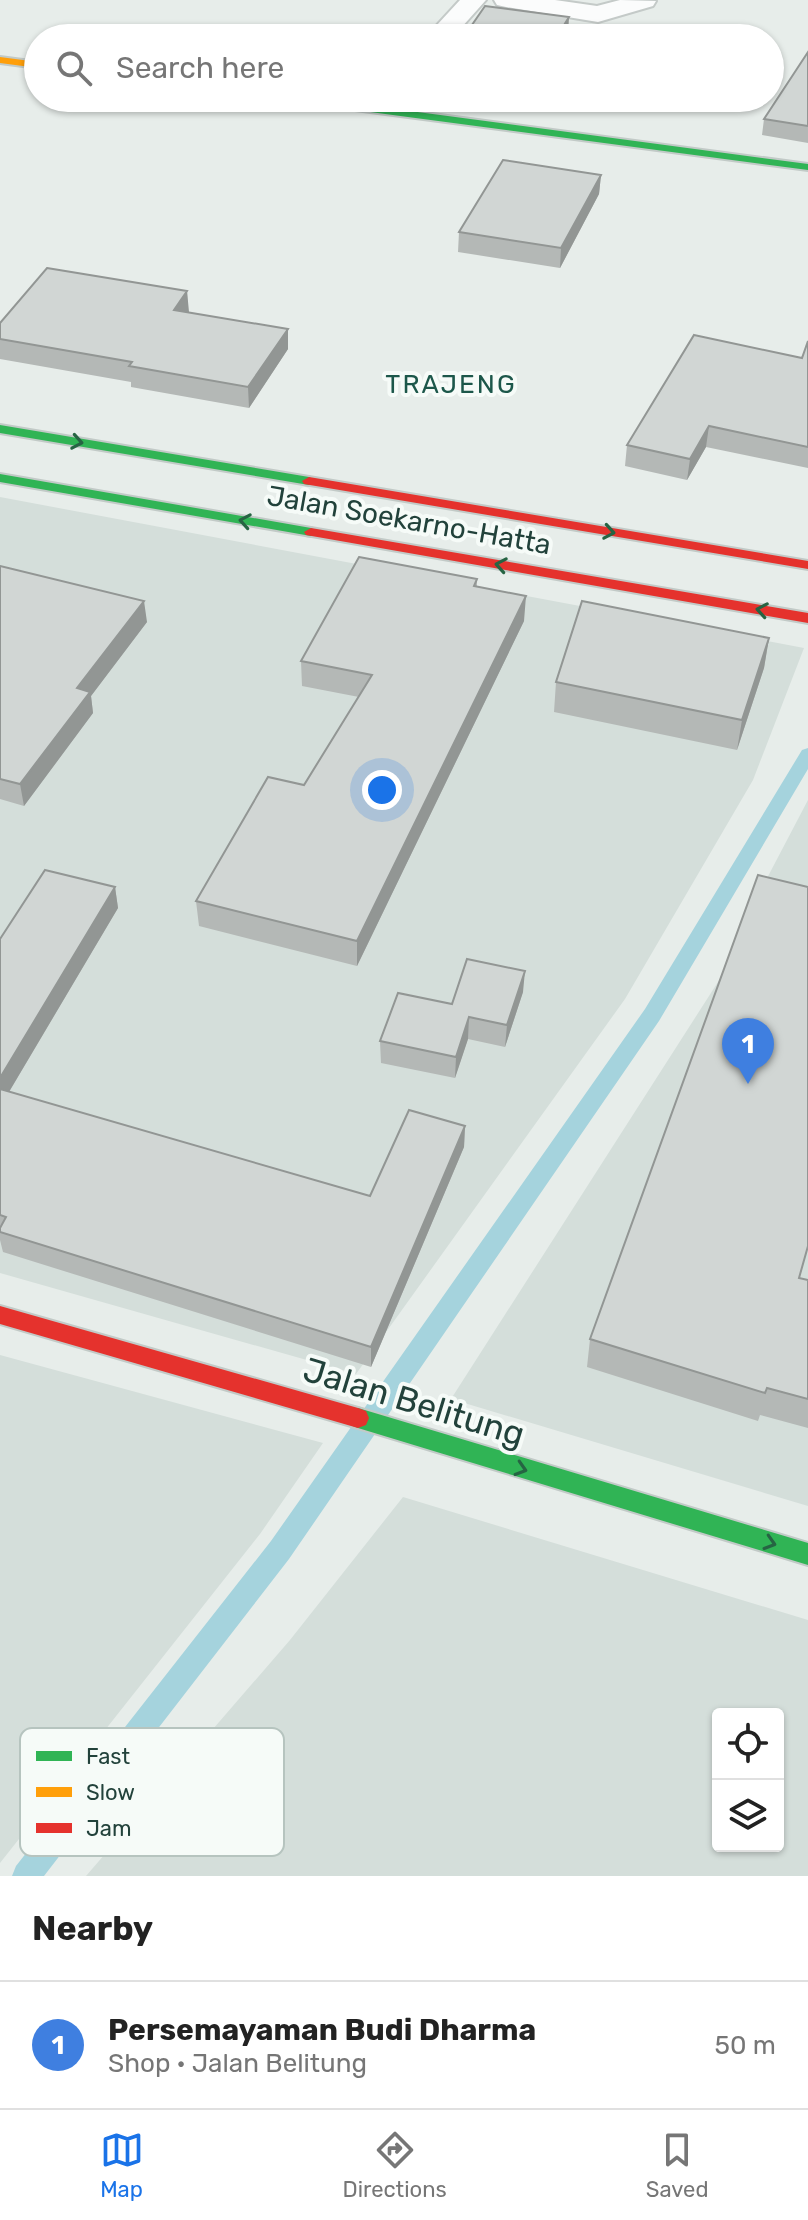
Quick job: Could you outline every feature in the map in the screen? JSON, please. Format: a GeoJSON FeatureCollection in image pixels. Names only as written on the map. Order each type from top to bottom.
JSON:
{"type":"FeatureCollection","features":[{"type":"Feature","properties":{"kind":"main road"},"geometry":{"type":"LineString","coordinates":[[0,60],[24,63]]}},
{"type":"Feature","properties":{"kind":"main road"},"geometry":{"type":"LineString","coordinates":[[436,112],[808,167]]}},
{"type":"Feature","properties":{"kind":"main road","name":"Jalan Soekarno-Hatta"},"geometry":{"type":"LineString","coordinates":[[0,429],[808,565]]}},
{"type":"Feature","properties":{"kind":"main road","name":"Jalan Soekarno-Hatta"},"geometry":{"type":"LineString","coordinates":[[0,478],[808,618]]}},
{"type":"Feature","properties":{"kind":"main road","name":"Jalan Belitung"},"geometry":{"type":"LineString","coordinates":[[0,1315],[300,1399],[808,1554]]}},
{"type":"Feature","properties":{"kind":"street"},"geometry":{"type":"LineString","coordinates":[[451,24],[474,0]]}},
{"type":"Feature","properties":{"kind":"street"},"geometry":{"type":"LineString","coordinates":[[506,0],[598,14],[644,1]]}},
{"type":"Feature","properties":{"kind":"shaded area"},"geometry":{"type":"Polygon","coordinates":[[[0,497],[804,648],[753,780],[625,999],[356,1374],[0,1273],[0,497]]]}},
{"type":"Feature","properties":{"kind":"shaded area"},"geometry":{"type":"Polygon","coordinates":[[[808,800],[808,1506],[451,1399],[725,971],[753,905],[808,800]]]}},
{"type":"Feature","properties":{"kind":"shaded area"},"geometry":{"type":"Polygon","coordinates":[[[0,1355],[323,1443],[260,1534],[107,1728],[20,1728],[20,1838],[0,1863],[0,1355]]]}},
{"type":"Feature","properties":{"kind":"shaded area"},"geometry":{"type":"Polygon","coordinates":[[[403,1497],[808,1620],[808,1876],[86,1876],[103,1856],[284,1856],[284,1728],[214,1728],[290,1640],[403,1497]]]}},
{"type":"Feature","properties":{"kind":"building"},"geometry":{"type":"Polygon","coordinates":[[[485,6],[569,17],[565,24],[473,24],[485,6]]]}},
{"type":"Feature","properties":{"kind":"building"},"geometry":{"type":"Polygon","coordinates":[[[808,52],[808,126],[764,119],[769,112],[784,112],[784,89],[808,52]]]}},
{"type":"Feature","properties":{"kind":"building"},"geometry":{"type":"Polygon","coordinates":[[[503,160],[601,175],[561,248],[459,232],[503,160]]]}},
{"type":"Feature","properties":{"kind":"building"},"geometry":{"type":"Polygon","coordinates":[[[47,268],[187,291],[174,310],[288,329],[248,387],[129,366],[132,362],[0,339],[0,323],[47,268]]]}},
{"type":"Feature","properties":{"kind":"building"},"geometry":{"type":"Polygon","coordinates":[[[694,335],[802,358],[808,341],[808,447],[709,426],[690,459],[627,445],[694,335]]]}},
{"type":"Feature","properties":{"kind":"building"},"geometry":{"type":"Polygon","coordinates":[[[359,557],[477,579],[474,586],[526,596],[357,941],[196,901],[268,777],[304,785],[372,675],[301,661],[359,557]]]}},
{"type":"Feature","properties":{"kind":"building"},"geometry":{"type":"Polygon","coordinates":[[[0,566],[144,601],[77,688],[90,692],[20,784],[0,779],[0,566]]]}},
{"type":"Feature","properties":{"kind":"building"},"geometry":{"type":"Polygon","coordinates":[[[582,601],[769,638],[742,720],[556,682],[582,601]]]}},
{"type":"Feature","properties":{"kind":"building"},"geometry":{"type":"Polygon","coordinates":[[[45,870],[115,887],[0,1078],[0,939],[45,870]]]}},
{"type":"Feature","properties":{"kind":"building"},"geometry":{"type":"Polygon","coordinates":[[[758,875],[808,887],[808,1246],[799,1278],[808,1280],[808,1399],[767,1388],[765,1393],[590,1339],[758,875]]]}},
{"type":"Feature","properties":{"kind":"building"},"geometry":{"type":"Polygon","coordinates":[[[467,959],[525,971],[507,1025],[469,1017],[456,1057],[380,1041],[398,993],[452,1004],[467,959]]]}},
{"type":"Feature","properties":{"kind":"building"},"geometry":{"type":"Polygon","coordinates":[[[0,1089],[370,1196],[409,1110],[465,1126],[371,1347],[0,1232],[6,1217],[0,1215],[0,1089]]]}},
{"type":"Feature","properties":{"kind":"waterway"},"geometry":{"type":"LineString","coordinates":[[141,1728],[280,1550],[652,1015],[808,754]]}},
{"type":"Feature","properties":{"kind":"waterway"},"geometry":{"type":"LineString","coordinates":[[26,1876],[42,1856]]}},
{"type":"Feature","properties":{"kind":"traffic: fast"},"geometry":{"type":"LineString","coordinates":[[393,112],[808,167]]}},
{"type":"Feature","properties":{"kind":"traffic: fast"},"geometry":{"type":"LineString","coordinates":[[0,429],[309,481]]}},
{"type":"Feature","properties":{"kind":"traffic: fast"},"geometry":{"type":"LineString","coordinates":[[0,478],[311,532]]}},
{"type":"Feature","properties":{"kind":"traffic: fast"},"geometry":{"type":"LineString","coordinates":[[358,1418],[808,1554]]}},
{"type":"Feature","properties":{"kind":"traffic: slow"},"geometry":{"type":"LineString","coordinates":[[0,60],[24,63]]}},
{"type":"Feature","properties":{"kind":"traffic: jam"},"geometry":{"type":"LineString","coordinates":[[309,481],[808,565]]}},
{"type":"Feature","properties":{"kind":"traffic: jam"},"geometry":{"type":"LineString","coordinates":[[311,532],[808,618]]}},
{"type":"Feature","properties":{"kind":"traffic: jam"},"geometry":{"type":"LineString","coordinates":[[0,1315],[358,1418]]}},
{"type":"Feature","properties":{"kind":"place","name":"Persemayaman Budi Dharma"},"geometry":{"type":"Point","coordinates":[748,1084]}},
{"type":"Feature","properties":{"kind":"district","name":"TRAJENG"},"geometry":{"type":"Point","coordinates":[451,384]}}]}
